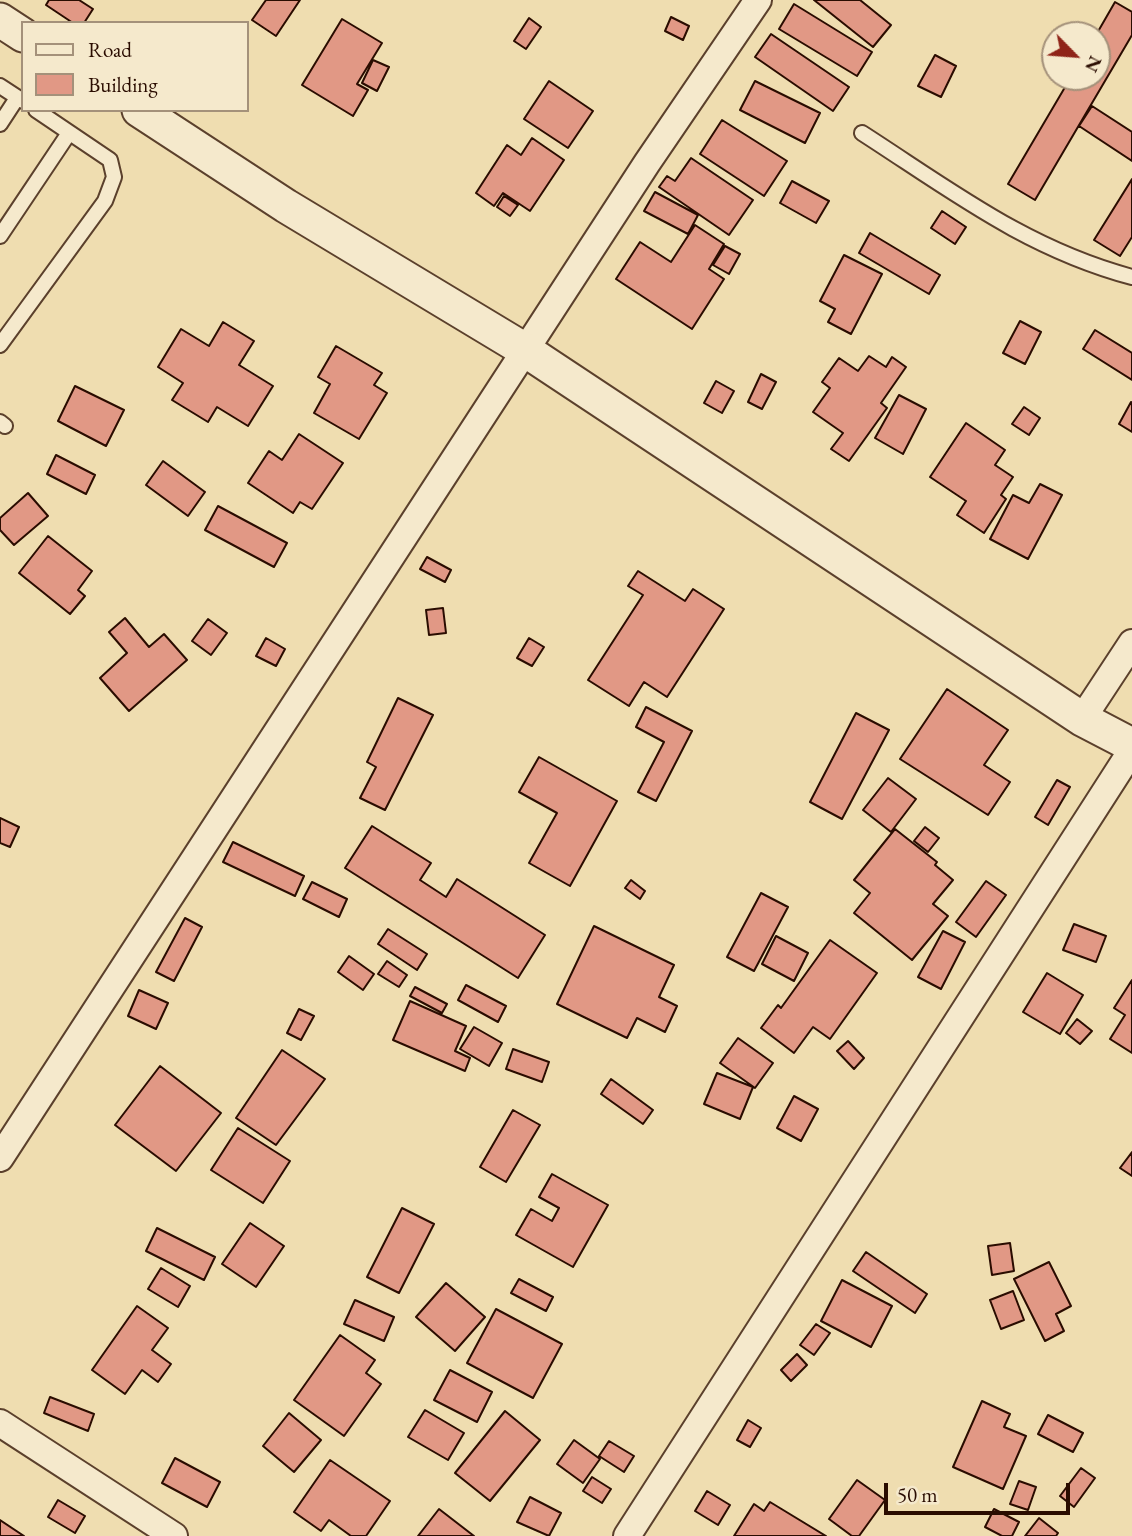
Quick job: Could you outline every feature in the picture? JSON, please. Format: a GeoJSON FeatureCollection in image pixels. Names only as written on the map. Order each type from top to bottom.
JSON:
{"type":"FeatureCollection","features":[{"type":"Feature","properties":{"kind":"street"},"geometry":{"type":"LineString","coordinates":[[0,1158],[525,350],[758,0]]}},
{"type":"Feature","properties":{"kind":"street"},"geometry":{"type":"LineString","coordinates":[[0,20],[21,34]]}},
{"type":"Feature","properties":{"kind":"street"},"geometry":{"type":"LineString","coordinates":[[142,112],[286,206],[525,350],[1082,719],[1132,745]]}},
{"type":"Feature","properties":{"kind":"street"},"geometry":{"type":"LineString","coordinates":[[1082,719],[1132,643]]}},
{"type":"Feature","properties":{"kind":"street"},"geometry":{"type":"LineString","coordinates":[[627,1536],[1132,750]]}},
{"type":"Feature","properties":{"kind":"street"},"geometry":{"type":"LineString","coordinates":[[0,1423],[174,1536]]}},
{"type":"Feature","properties":{"kind":"lane"},"geometry":{"type":"LineString","coordinates":[[0,86],[20,100],[0,124]]}},
{"type":"Feature","properties":{"kind":"lane"},"geometry":{"type":"LineString","coordinates":[[0,345],[105,201],[114,177],[110,160],[39,112]]}},
{"type":"Feature","properties":{"kind":"lane"},"geometry":{"type":"LineString","coordinates":[[0,236],[69,133]]}},
{"type":"Feature","properties":{"kind":"lane"},"geometry":{"type":"LineString","coordinates":[[862,133],[1006,227],[1055,252],[1132,277]]}},
{"type":"Feature","properties":{"kind":"building"},"geometry":{"type":"Polygon","coordinates":[[[49,0],[79,0],[93,9],[85,21],[70,21],[46,5],[49,0]]]}},
{"type":"Feature","properties":{"kind":"building"},"geometry":{"type":"Polygon","coordinates":[[[266,0],[300,0],[276,36],[252,20],[266,0]]]}},
{"type":"Feature","properties":{"kind":"building"},"geometry":{"type":"Polygon","coordinates":[[[814,0],[860,0],[891,25],[873,47],[814,0]]]}},
{"type":"Feature","properties":{"kind":"building"},"geometry":{"type":"Polygon","coordinates":[[[1115,2],[1132,12],[1132,35],[1111,71],[1111,21],[1104,21],[1115,2]]]}},
{"type":"Feature","properties":{"kind":"building"},"geometry":{"type":"Polygon","coordinates":[[[794,4],[872,52],[857,76],[779,29],[794,4]]]}},
{"type":"Feature","properties":{"kind":"building"},"geometry":{"type":"Polygon","coordinates":[[[671,17],[689,26],[683,40],[665,31],[671,17]]]}},
{"type":"Feature","properties":{"kind":"building"},"geometry":{"type":"Polygon","coordinates":[[[529,18],[541,27],[526,49],[514,41],[529,18]]]}},
{"type":"Feature","properties":{"kind":"building"},"geometry":{"type":"Polygon","coordinates":[[[342,19],[382,43],[357,84],[368,90],[353,116],[302,85],[342,19]]]}},
{"type":"Feature","properties":{"kind":"building"},"geometry":{"type":"Polygon","coordinates":[[[771,34],[849,87],[833,111],[755,57],[771,34]]]}},
{"type":"Feature","properties":{"kind":"building"},"geometry":{"type":"Polygon","coordinates":[[[935,55],[956,66],[941,97],[918,86],[935,55]]]}},
{"type":"Feature","properties":{"kind":"building"},"geometry":{"type":"Polygon","coordinates":[[[373,60],[389,67],[377,91],[362,83],[373,60]]]}},
{"type":"Feature","properties":{"kind":"building"},"geometry":{"type":"Polygon","coordinates":[[[549,81],[593,111],[568,148],[524,119],[549,81]]]}},
{"type":"Feature","properties":{"kind":"building"},"geometry":{"type":"Polygon","coordinates":[[[755,81],[820,113],[805,143],[740,110],[755,81]]]}},
{"type":"Feature","properties":{"kind":"building"},"geometry":{"type":"Polygon","coordinates":[[[1063,91],[1099,91],[1035,200],[1008,184],[1063,91]]]}},
{"type":"Feature","properties":{"kind":"building"},"geometry":{"type":"Polygon","coordinates":[[[1092,106],[1132,132],[1132,161],[1079,126],[1092,106]]]}},
{"type":"Feature","properties":{"kind":"building"},"geometry":{"type":"Polygon","coordinates":[[[722,120],[787,161],[764,196],[700,154],[722,120]]]}},
{"type":"Feature","properties":{"kind":"building"},"geometry":{"type":"Polygon","coordinates":[[[532,138],[564,160],[530,211],[503,193],[494,206],[476,193],[507,145],[521,155],[532,138]]]}},
{"type":"Feature","properties":{"kind":"building"},"geometry":{"type":"Polygon","coordinates":[[[691,158],[753,200],[729,235],[659,187],[667,176],[675,181],[691,158]]]}},
{"type":"Feature","properties":{"kind":"building"},"geometry":{"type":"Polygon","coordinates":[[[1132,179],[1132,237],[1120,256],[1094,240],[1132,179]]]}},
{"type":"Feature","properties":{"kind":"building"},"geometry":{"type":"Polygon","coordinates":[[[792,181],[829,201],[816,223],[780,203],[792,181]]]}},
{"type":"Feature","properties":{"kind":"building"},"geometry":{"type":"Polygon","coordinates":[[[655,192],[698,215],[688,234],[644,211],[655,192]]]}},
{"type":"Feature","properties":{"kind":"building"},"geometry":{"type":"Polygon","coordinates":[[[504,196],[518,205],[510,216],[497,207],[504,196]]]}},
{"type":"Feature","properties":{"kind":"building"},"geometry":{"type":"Polygon","coordinates":[[[942,211],[966,227],[955,244],[931,228],[942,211]]]}},
{"type":"Feature","properties":{"kind":"building"},"geometry":{"type":"Polygon","coordinates":[[[695,225],[724,244],[709,269],[724,279],[692,329],[616,279],[640,242],[671,262],[695,225]]]}},
{"type":"Feature","properties":{"kind":"building"},"geometry":{"type":"Polygon","coordinates":[[[870,233],[940,275],[929,294],[859,253],[870,233]]]}},
{"type":"Feature","properties":{"kind":"building"},"geometry":{"type":"Polygon","coordinates":[[[725,246],[740,254],[729,274],[713,265],[725,246]]]}},
{"type":"Feature","properties":{"kind":"building"},"geometry":{"type":"Polygon","coordinates":[[[844,255],[882,274],[851,334],[828,322],[835,309],[820,301],[844,255]]]}},
{"type":"Feature","properties":{"kind":"building"},"geometry":{"type":"Polygon","coordinates":[[[1020,321],[1041,332],[1025,364],[1003,353],[1020,321]]]}},
{"type":"Feature","properties":{"kind":"building"},"geometry":{"type":"Polygon","coordinates":[[[223,322],[254,341],[239,365],[273,386],[248,426],[217,407],[208,422],[172,400],[183,383],[158,367],[181,329],[209,346],[223,322]]]}},
{"type":"Feature","properties":{"kind":"building"},"geometry":{"type":"Polygon","coordinates":[[[1095,330],[1132,353],[1132,380],[1083,349],[1095,330]]]}},
{"type":"Feature","properties":{"kind":"building"},"geometry":{"type":"Polygon","coordinates":[[[336,346],[382,373],[374,385],[387,393],[359,439],[314,413],[330,384],[318,377],[336,346]]]}},
{"type":"Feature","properties":{"kind":"building"},"geometry":{"type":"Polygon","coordinates":[[[869,356],[886,367],[892,357],[906,367],[881,403],[887,408],[849,461],[831,449],[843,433],[813,412],[830,388],[822,382],[839,358],[858,371],[869,356]]]}},
{"type":"Feature","properties":{"kind":"building"},"geometry":{"type":"Polygon","coordinates":[[[761,374],[776,382],[762,409],[748,402],[761,374]]]}},
{"type":"Feature","properties":{"kind":"building"},"geometry":{"type":"Polygon","coordinates":[[[716,381],[734,391],[722,413],[704,403],[716,381]]]}},
{"type":"Feature","properties":{"kind":"building"},"geometry":{"type":"Polygon","coordinates":[[[75,386],[124,410],[106,446],[58,421],[75,386]]]}},
{"type":"Feature","properties":{"kind":"building"},"geometry":{"type":"Polygon","coordinates":[[[899,395],[926,409],[903,454],[875,438],[899,395]]]}},
{"type":"Feature","properties":{"kind":"building"},"geometry":{"type":"Polygon","coordinates":[[[1132,403],[1132,432],[1119,424],[1132,403]]]}},
{"type":"Feature","properties":{"kind":"building"},"geometry":{"type":"Polygon","coordinates":[[[1024,407],[1040,418],[1029,435],[1012,424],[1024,407]]]}},
{"type":"Feature","properties":{"kind":"building"},"geometry":{"type":"Polygon","coordinates":[[[966,423],[1005,450],[995,465],[1013,477],[1001,495],[1006,499],[984,533],[957,515],[966,501],[930,477],[966,423]]]}},
{"type":"Feature","properties":{"kind":"building"},"geometry":{"type":"Polygon","coordinates":[[[299,434],[343,463],[312,509],[300,502],[293,513],[248,483],[269,451],[282,460],[299,434]]]}},
{"type":"Feature","properties":{"kind":"building"},"geometry":{"type":"Polygon","coordinates":[[[56,455],[95,475],[86,494],[47,474],[56,455]]]}},
{"type":"Feature","properties":{"kind":"building"},"geometry":{"type":"Polygon","coordinates":[[[163,461],[205,492],[188,516],[146,485],[163,461]]]}},
{"type":"Feature","properties":{"kind":"building"},"geometry":{"type":"Polygon","coordinates":[[[1040,484],[1062,495],[1028,559],[990,539],[1013,495],[1029,503],[1040,484]]]}},
{"type":"Feature","properties":{"kind":"building"},"geometry":{"type":"Polygon","coordinates":[[[28,493],[48,516],[14,545],[0,530],[0,518],[28,493]]]}},
{"type":"Feature","properties":{"kind":"building"},"geometry":{"type":"Polygon","coordinates":[[[218,506],[287,543],[274,567],[205,530],[218,506]]]}},
{"type":"Feature","properties":{"kind":"building"},"geometry":{"type":"Polygon","coordinates":[[[48,536],[92,571],[78,590],[85,596],[70,614],[19,573],[48,536]]]}},
{"type":"Feature","properties":{"kind":"building"},"geometry":{"type":"Polygon","coordinates":[[[427,557],[451,570],[445,582],[420,569],[427,557]]]}},
{"type":"Feature","properties":{"kind":"building"},"geometry":{"type":"Polygon","coordinates":[[[638,571],[685,601],[693,589],[724,609],[667,697],[644,682],[629,706],[588,680],[643,595],[628,586],[638,571]]]}},
{"type":"Feature","properties":{"kind":"building"},"geometry":{"type":"Polygon","coordinates":[[[443,608],[446,633],[429,635],[426,610],[443,608]]]}},
{"type":"Feature","properties":{"kind":"building"},"geometry":{"type":"Polygon","coordinates":[[[125,618],[149,647],[164,634],[187,660],[129,711],[100,678],[127,653],[109,632],[125,618]]]}},
{"type":"Feature","properties":{"kind":"building"},"geometry":{"type":"Polygon","coordinates":[[[208,619],[227,633],[211,655],[192,641],[208,619]]]}},
{"type":"Feature","properties":{"kind":"building"},"geometry":{"type":"Polygon","coordinates":[[[266,638],[285,649],[276,666],[256,656],[266,638]]]}},
{"type":"Feature","properties":{"kind":"building"},"geometry":{"type":"Polygon","coordinates":[[[529,638],[544,647],[532,666],[517,658],[529,638]]]}},
{"type":"Feature","properties":{"kind":"building"},"geometry":{"type":"Polygon","coordinates":[[[947,689],[1008,730],[984,765],[1010,782],[988,815],[900,759],[947,689]]]}},
{"type":"Feature","properties":{"kind":"building"},"geometry":{"type":"Polygon","coordinates":[[[398,698],[433,715],[385,810],[360,798],[376,767],[367,762],[398,698]]]}},
{"type":"Feature","properties":{"kind":"building"},"geometry":{"type":"Polygon","coordinates":[[[646,707],[692,731],[656,801],[638,792],[664,742],[636,727],[646,707]]]}},
{"type":"Feature","properties":{"kind":"building"},"geometry":{"type":"Polygon","coordinates":[[[856,713],[889,730],[842,819],[810,802],[856,713]]]}},
{"type":"Feature","properties":{"kind":"building"},"geometry":{"type":"Polygon","coordinates":[[[539,757],[617,801],[570,886],[529,863],[557,813],[519,792],[539,757]]]}},
{"type":"Feature","properties":{"kind":"building"},"geometry":{"type":"Polygon","coordinates":[[[888,778],[916,799],[891,832],[863,810],[888,778]]]}},
{"type":"Feature","properties":{"kind":"building"},"geometry":{"type":"Polygon","coordinates":[[[1057,780],[1070,787],[1048,825],[1035,817],[1057,780]]]}},
{"type":"Feature","properties":{"kind":"building"},"geometry":{"type":"Polygon","coordinates":[[[0,818],[19,827],[10,847],[0,843],[0,818]]]}},
{"type":"Feature","properties":{"kind":"building"},"geometry":{"type":"Polygon","coordinates":[[[372,826],[431,863],[420,880],[446,897],[457,879],[545,935],[518,978],[345,868],[372,826]]]}},
{"type":"Feature","properties":{"kind":"building"},"geometry":{"type":"Polygon","coordinates":[[[925,827],[939,838],[928,852],[914,841],[925,827]]]}},
{"type":"Feature","properties":{"kind":"building"},"geometry":{"type":"Polygon","coordinates":[[[895,829],[937,862],[935,865],[953,880],[933,904],[948,916],[912,960],[854,913],[870,893],[854,880],[895,829]]]}},
{"type":"Feature","properties":{"kind":"building"},"geometry":{"type":"Polygon","coordinates":[[[233,842],[304,876],[295,896],[223,862],[233,842]]]}},
{"type":"Feature","properties":{"kind":"building"},"geometry":{"type":"Polygon","coordinates":[[[631,880],[645,891],[640,899],[625,888],[631,880]]]}},
{"type":"Feature","properties":{"kind":"building"},"geometry":{"type":"Polygon","coordinates":[[[986,881],[1006,895],[976,937],[956,922],[986,881]]]}},
{"type":"Feature","properties":{"kind":"building"},"geometry":{"type":"Polygon","coordinates":[[[312,882],[347,899],[339,917],[303,899],[312,882]]]}},
{"type":"Feature","properties":{"kind":"building"},"geometry":{"type":"Polygon","coordinates":[[[761,893],[788,907],[754,971],[727,957],[761,893]]]}},
{"type":"Feature","properties":{"kind":"building"},"geometry":{"type":"Polygon","coordinates":[[[185,918],[202,927],[174,981],[156,972],[185,918]]]}},
{"type":"Feature","properties":{"kind":"building"},"geometry":{"type":"Polygon","coordinates":[[[1074,924],[1106,936],[1096,962],[1063,950],[1074,924]]]}},
{"type":"Feature","properties":{"kind":"building"},"geometry":{"type":"Polygon","coordinates":[[[594,926],[674,965],[659,997],[677,1006],[665,1032],[637,1018],[627,1038],[557,1004],[594,926]]]}},
{"type":"Feature","properties":{"kind":"building"},"geometry":{"type":"Polygon","coordinates":[[[388,929],[427,954],[417,970],[378,944],[388,929]]]}},
{"type":"Feature","properties":{"kind":"building"},"geometry":{"type":"Polygon","coordinates":[[[943,931],[965,942],[941,989],[918,977],[943,931]]]}},
{"type":"Feature","properties":{"kind":"building"},"geometry":{"type":"Polygon","coordinates":[[[776,936],[808,953],[794,981],[762,964],[776,936]]]}},
{"type":"Feature","properties":{"kind":"building"},"geometry":{"type":"Polygon","coordinates":[[[830,940],[877,973],[830,1039],[813,1027],[794,1053],[761,1028],[778,1005],[781,1008],[830,940]]]}},
{"type":"Feature","properties":{"kind":"building"},"geometry":{"type":"Polygon","coordinates":[[[349,956],[374,974],[363,990],[338,972],[349,956]]]}},
{"type":"Feature","properties":{"kind":"building"},"geometry":{"type":"Polygon","coordinates":[[[387,961],[407,975],[399,987],[378,974],[387,961]]]}},
{"type":"Feature","properties":{"kind":"building"},"geometry":{"type":"Polygon","coordinates":[[[1047,973],[1083,995],[1060,1034],[1023,1012],[1047,973]]]}},
{"type":"Feature","properties":{"kind":"building"},"geometry":{"type":"Polygon","coordinates":[[[1132,980],[1132,1053],[1110,1039],[1125,1015],[1114,1008],[1132,980]]]}},
{"type":"Feature","properties":{"kind":"building"},"geometry":{"type":"Polygon","coordinates":[[[466,985],[506,1006],[498,1022],[458,1000],[466,985]]]}},
{"type":"Feature","properties":{"kind":"building"},"geometry":{"type":"Polygon","coordinates":[[[415,987],[447,1004],[442,1013],[410,996],[415,987]]]}},
{"type":"Feature","properties":{"kind":"building"},"geometry":{"type":"Polygon","coordinates":[[[139,990],[168,1003],[156,1029],[128,1016],[139,990]]]}},
{"type":"Feature","properties":{"kind":"building"},"geometry":{"type":"Polygon","coordinates":[[[410,1001],[466,1026],[455,1051],[470,1058],[465,1071],[393,1040],[410,1001]]]}},
{"type":"Feature","properties":{"kind":"building"},"geometry":{"type":"Polygon","coordinates":[[[299,1009],[314,1016],[301,1040],[287,1033],[299,1009]]]}},
{"type":"Feature","properties":{"kind":"building"},"geometry":{"type":"Polygon","coordinates":[[[1077,1019],[1092,1031],[1080,1044],[1066,1033],[1077,1019]]]}},
{"type":"Feature","properties":{"kind":"building"},"geometry":{"type":"Polygon","coordinates":[[[474,1027],[502,1043],[489,1066],[460,1049],[474,1027]]]}},
{"type":"Feature","properties":{"kind":"building"},"geometry":{"type":"Polygon","coordinates":[[[738,1038],[773,1063],[755,1088],[720,1063],[738,1038]]]}},
{"type":"Feature","properties":{"kind":"building"},"geometry":{"type":"Polygon","coordinates":[[[848,1041],[864,1058],[854,1069],[837,1051],[848,1041]]]}},
{"type":"Feature","properties":{"kind":"building"},"geometry":{"type":"Polygon","coordinates":[[[513,1049],[549,1062],[542,1082],[506,1069],[513,1049]]]}},
{"type":"Feature","properties":{"kind":"building"},"geometry":{"type":"Polygon","coordinates":[[[282,1050],[325,1079],[276,1145],[236,1118],[282,1050]]]}},
{"type":"Feature","properties":{"kind":"building"},"geometry":{"type":"Polygon","coordinates":[[[160,1066],[221,1113],[176,1171],[115,1125],[160,1066]]]}},
{"type":"Feature","properties":{"kind":"building"},"geometry":{"type":"Polygon","coordinates":[[[717,1073],[753,1087],[740,1119],[704,1104],[717,1073]]]}},
{"type":"Feature","properties":{"kind":"building"},"geometry":{"type":"Polygon","coordinates":[[[611,1079],[653,1110],[643,1124],[601,1094],[611,1079]]]}},
{"type":"Feature","properties":{"kind":"building"},"geometry":{"type":"Polygon","coordinates":[[[794,1096],[818,1109],[801,1141],[777,1128],[794,1096]]]}},
{"type":"Feature","properties":{"kind":"building"},"geometry":{"type":"Polygon","coordinates":[[[513,1110],[540,1125],[506,1182],[480,1167],[513,1110]]]}},
{"type":"Feature","properties":{"kind":"building"},"geometry":{"type":"Polygon","coordinates":[[[238,1128],[290,1161],[263,1203],[211,1170],[238,1128]]]}},
{"type":"Feature","properties":{"kind":"building"},"geometry":{"type":"Polygon","coordinates":[[[1132,1152],[1132,1176],[1120,1168],[1132,1152]]]}},
{"type":"Feature","properties":{"kind":"building"},"geometry":{"type":"Polygon","coordinates":[[[552,1174],[608,1205],[573,1267],[516,1235],[531,1209],[552,1221],[559,1208],[539,1197],[552,1174]]]}},
{"type":"Feature","properties":{"kind":"building"},"geometry":{"type":"Polygon","coordinates":[[[402,1208],[434,1224],[399,1293],[367,1277],[402,1208]]]}},
{"type":"Feature","properties":{"kind":"building"},"geometry":{"type":"Polygon","coordinates":[[[250,1223],[284,1246],[256,1287],[222,1264],[250,1223]]]}},
{"type":"Feature","properties":{"kind":"building"},"geometry":{"type":"Polygon","coordinates":[[[157,1228],[215,1257],[204,1280],[146,1251],[157,1228]]]}},
{"type":"Feature","properties":{"kind":"building"},"geometry":{"type":"Polygon","coordinates":[[[1010,1243],[1014,1271],[992,1275],[988,1246],[1010,1243]]]}},
{"type":"Feature","properties":{"kind":"building"},"geometry":{"type":"Polygon","coordinates":[[[866,1252],[927,1294],[915,1313],[853,1271],[866,1252]]]}},
{"type":"Feature","properties":{"kind":"building"},"geometry":{"type":"Polygon","coordinates":[[[1049,1262],[1071,1306],[1056,1314],[1064,1331],[1045,1341],[1014,1279],[1049,1262]]]}},
{"type":"Feature","properties":{"kind":"building"},"geometry":{"type":"Polygon","coordinates":[[[161,1268],[190,1286],[178,1307],[148,1289],[161,1268]]]}},
{"type":"Feature","properties":{"kind":"building"},"geometry":{"type":"Polygon","coordinates":[[[519,1279],[553,1297],[546,1311],[511,1293],[519,1279]]]}},
{"type":"Feature","properties":{"kind":"building"},"geometry":{"type":"Polygon","coordinates":[[[842,1280],[892,1306],[871,1347],[821,1321],[842,1280]]]}},
{"type":"Feature","properties":{"kind":"building"},"geometry":{"type":"Polygon","coordinates":[[[446,1283],[485,1317],[455,1351],[416,1317],[446,1283]]]}},
{"type":"Feature","properties":{"kind":"building"},"geometry":{"type":"Polygon","coordinates":[[[1013,1291],[1024,1320],[1001,1329],[990,1300],[1013,1291]]]}},
{"type":"Feature","properties":{"kind":"building"},"geometry":{"type":"Polygon","coordinates":[[[355,1300],[394,1317],[384,1341],[344,1324],[355,1300]]]}},
{"type":"Feature","properties":{"kind":"building"},"geometry":{"type":"Polygon","coordinates":[[[137,1306],[168,1328],[152,1350],[171,1364],[158,1382],[142,1370],[125,1394],[92,1370],[137,1306]]]}},
{"type":"Feature","properties":{"kind":"building"},"geometry":{"type":"Polygon","coordinates":[[[496,1309],[562,1344],[533,1398],[467,1363],[496,1309]]]}},
{"type":"Feature","properties":{"kind":"building"},"geometry":{"type":"Polygon","coordinates":[[[816,1324],[830,1333],[814,1355],[800,1345],[816,1324]]]}},
{"type":"Feature","properties":{"kind":"building"},"geometry":{"type":"Polygon","coordinates":[[[340,1335],[375,1360],[366,1373],[381,1384],[344,1436],[294,1400],[340,1335]]]}},
{"type":"Feature","properties":{"kind":"building"},"geometry":{"type":"Polygon","coordinates":[[[797,1354],[807,1365],[791,1381],[781,1370],[797,1354]]]}},
{"type":"Feature","properties":{"kind":"building"},"geometry":{"type":"Polygon","coordinates":[[[450,1370],[492,1392],[477,1422],[434,1400],[450,1370]]]}},
{"type":"Feature","properties":{"kind":"building"},"geometry":{"type":"Polygon","coordinates":[[[50,1397],[94,1414],[88,1431],[44,1413],[50,1397]]]}},
{"type":"Feature","properties":{"kind":"building"},"geometry":{"type":"Polygon","coordinates":[[[982,1401],[1010,1414],[1004,1427],[1026,1436],[1003,1489],[953,1467],[982,1401]]]}},
{"type":"Feature","properties":{"kind":"building"},"geometry":{"type":"Polygon","coordinates":[[[425,1410],[464,1433],[448,1460],[408,1437],[425,1410]]]}},
{"type":"Feature","properties":{"kind":"building"},"geometry":{"type":"Polygon","coordinates":[[[505,1411],[540,1440],[490,1501],[455,1473],[505,1411]]]}},
{"type":"Feature","properties":{"kind":"building"},"geometry":{"type":"Polygon","coordinates":[[[289,1413],[321,1440],[294,1472],[263,1446],[289,1413]]]}},
{"type":"Feature","properties":{"kind":"building"},"geometry":{"type":"Polygon","coordinates":[[[1048,1415],[1083,1433],[1073,1452],[1038,1434],[1048,1415]]]}},
{"type":"Feature","properties":{"kind":"building"},"geometry":{"type":"Polygon","coordinates":[[[748,1420],[761,1428],[750,1447],[737,1440],[748,1420]]]}},
{"type":"Feature","properties":{"kind":"building"},"geometry":{"type":"Polygon","coordinates":[[[574,1440],[600,1459],[583,1483],[557,1464],[574,1440]]]}},
{"type":"Feature","properties":{"kind":"building"},"geometry":{"type":"Polygon","coordinates":[[[609,1441],[634,1456],[624,1472],[599,1456],[609,1441]]]}},
{"type":"Feature","properties":{"kind":"building"},"geometry":{"type":"Polygon","coordinates":[[[175,1458],[220,1482],[207,1507],[162,1483],[175,1458]]]}},
{"type":"Feature","properties":{"kind":"building"},"geometry":{"type":"Polygon","coordinates":[[[330,1460],[390,1501],[366,1536],[351,1536],[329,1520],[321,1531],[294,1512],[330,1460]]]}},
{"type":"Feature","properties":{"kind":"building"},"geometry":{"type":"Polygon","coordinates":[[[1081,1468],[1095,1478],[1074,1507],[1060,1496],[1081,1468]]]}},
{"type":"Feature","properties":{"kind":"building"},"geometry":{"type":"Polygon","coordinates":[[[592,1477],[611,1489],[602,1503],[583,1491],[592,1477]]]}},
{"type":"Feature","properties":{"kind":"building"},"geometry":{"type":"Polygon","coordinates":[[[857,1480],[885,1500],[859,1536],[852,1536],[829,1519],[857,1480]]]}},
{"type":"Feature","properties":{"kind":"building"},"geometry":{"type":"Polygon","coordinates":[[[1019,1481],[1036,1487],[1028,1510],[1010,1504],[1019,1481]]]}},
{"type":"Feature","properties":{"kind":"building"},"geometry":{"type":"Polygon","coordinates":[[[707,1491],[730,1505],[718,1525],[695,1511],[707,1491]]]}},
{"type":"Feature","properties":{"kind":"building"},"geometry":{"type":"Polygon","coordinates":[[[530,1497],[561,1513],[549,1536],[517,1522],[530,1497]]]}},
{"type":"Feature","properties":{"kind":"building"},"geometry":{"type":"Polygon","coordinates":[[[58,1500],[85,1516],[75,1533],[48,1517],[58,1500]]]}},
{"type":"Feature","properties":{"kind":"building"},"geometry":{"type":"Polygon","coordinates":[[[770,1502],[826,1536],[734,1536],[754,1504],[764,1511],[770,1502]]]}},
{"type":"Feature","properties":{"kind":"building"},"geometry":{"type":"Polygon","coordinates":[[[439,1509],[474,1536],[418,1536],[439,1509]]]}},
{"type":"Feature","properties":{"kind":"building"},"geometry":{"type":"Polygon","coordinates":[[[994,1509],[1019,1522],[1012,1536],[1002,1536],[985,1527],[994,1509]]]}},
{"type":"Feature","properties":{"kind":"building"},"geometry":{"type":"Polygon","coordinates":[[[1039,1518],[1058,1533],[1056,1536],[1025,1536],[1039,1518]]]}},
{"type":"Feature","properties":{"kind":"building"},"geometry":{"type":"Polygon","coordinates":[[[0,1520],[24,1536],[0,1536],[0,1520]]]}}]}
